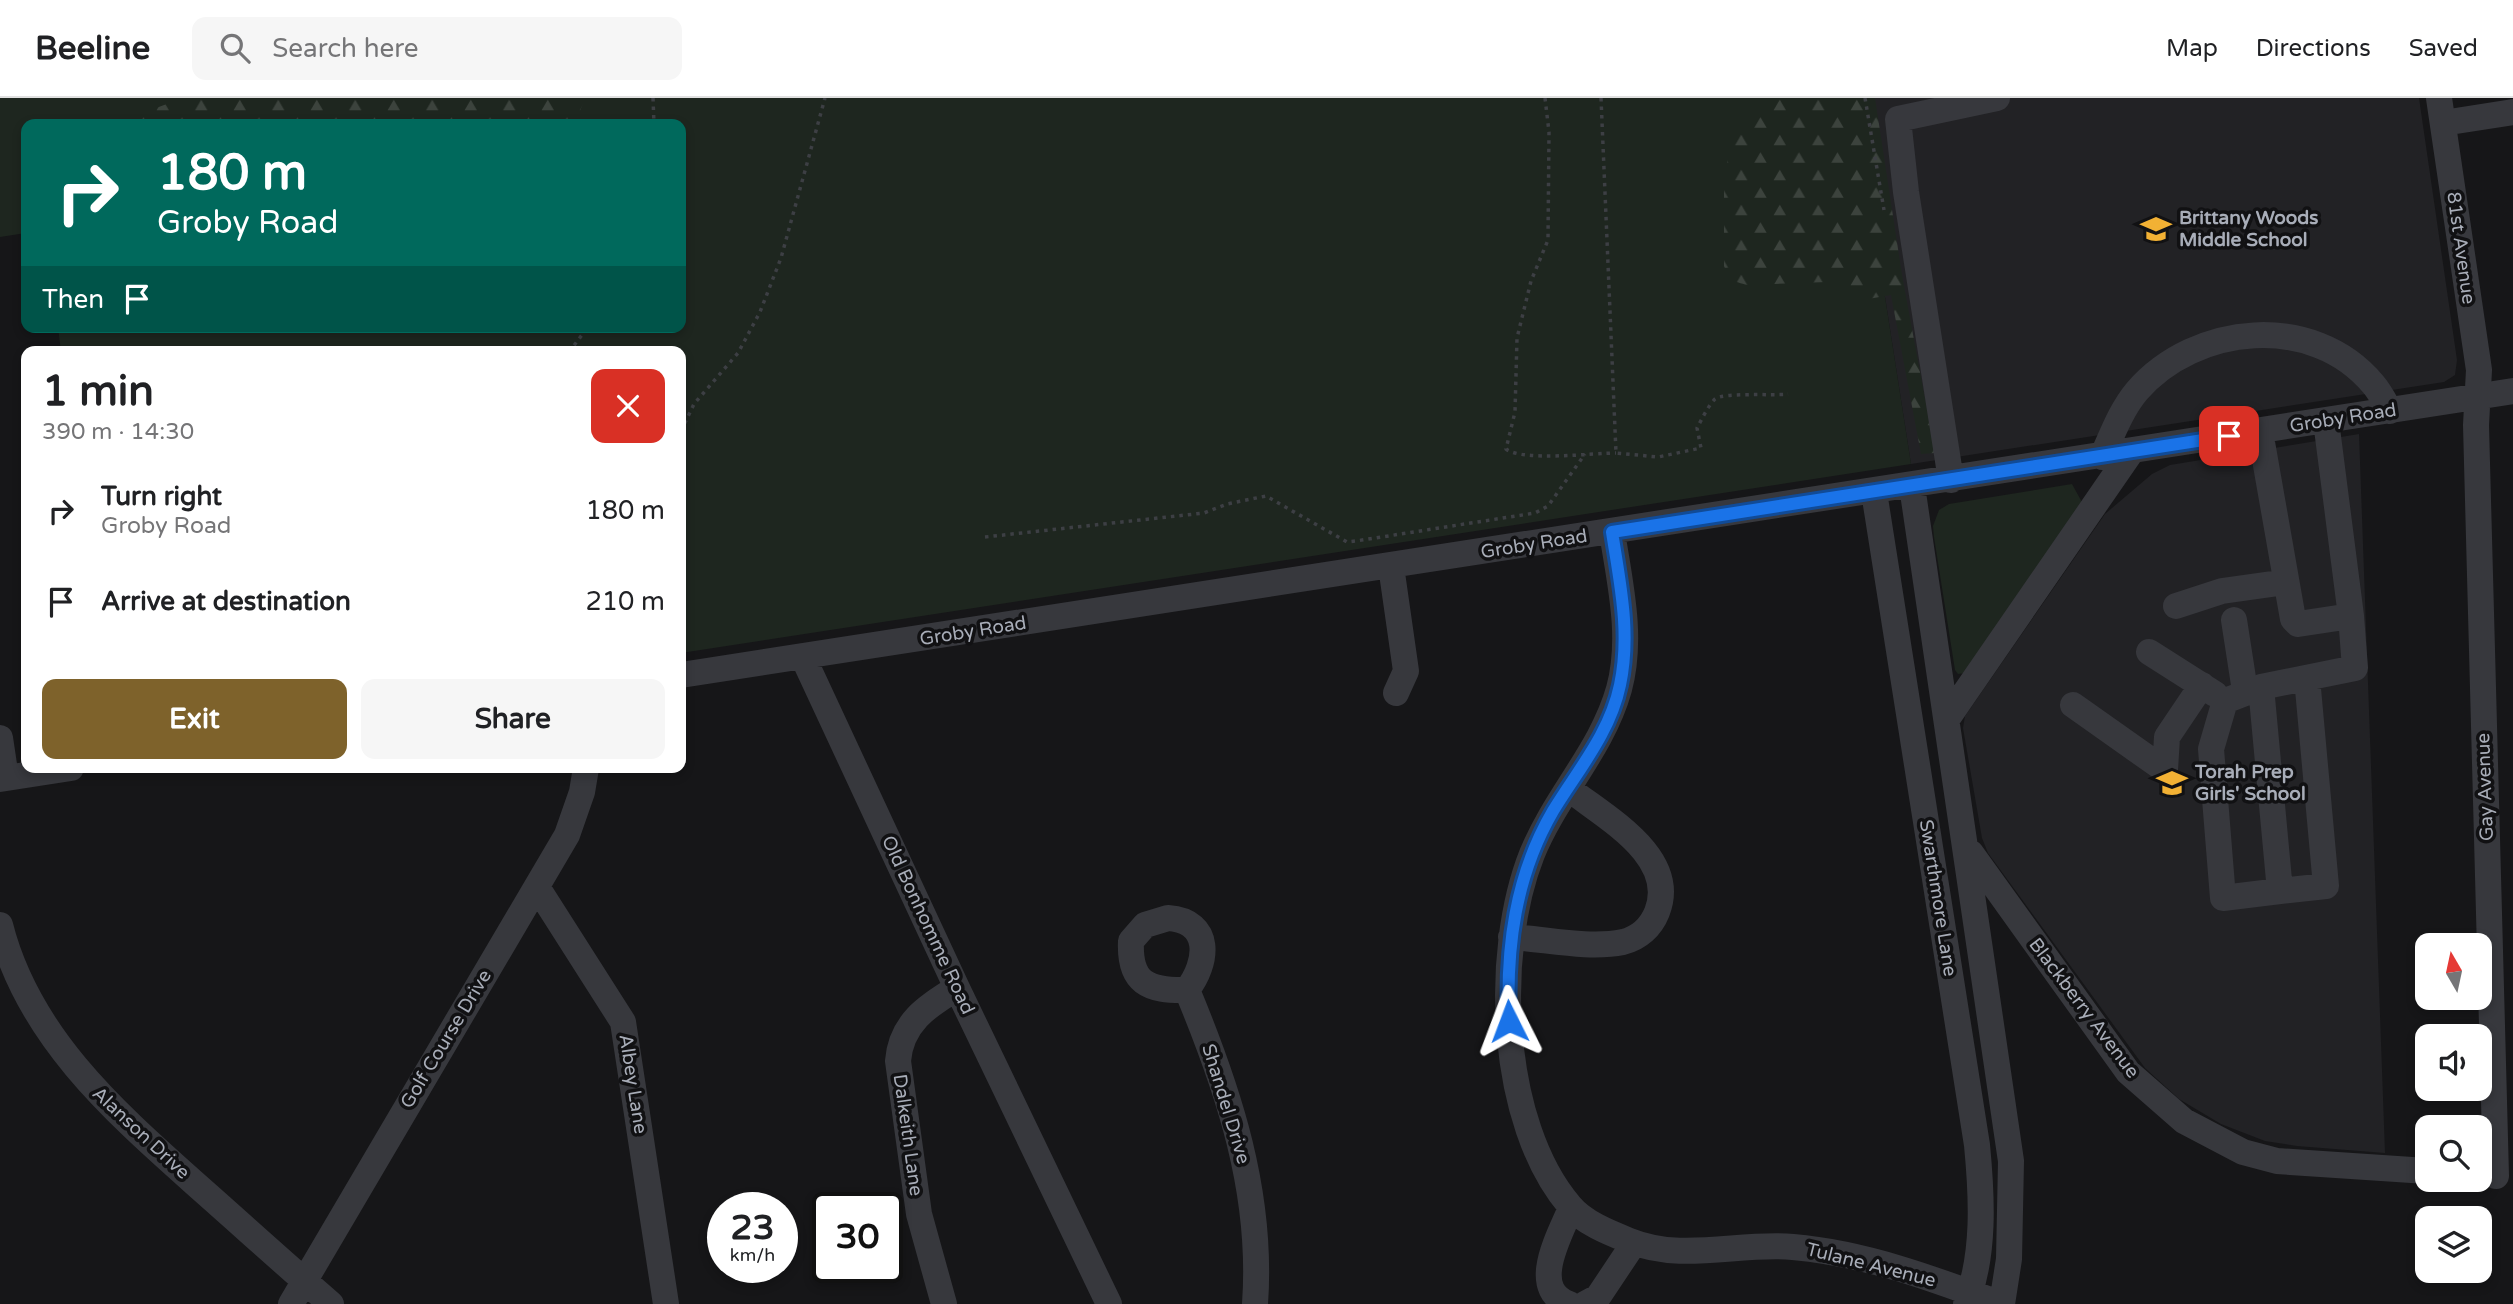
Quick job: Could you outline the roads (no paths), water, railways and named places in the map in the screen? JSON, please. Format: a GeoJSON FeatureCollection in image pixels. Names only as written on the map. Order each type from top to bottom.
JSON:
{"type":"FeatureCollection","features":[{"type":"Feature","properties":{"kind":"street"},"geometry":{"type":"LineString","coordinates":[[1951,480],[1910,217],[1898,119],[1929,105],[1993,98]]}},
{"type":"Feature","properties":{"kind":"street"},"geometry":{"type":"LineString","coordinates":[[2441,111],[2513,112]]}},
{"type":"Feature","properties":{"kind":"street","name":"81st Avenue"},"geometry":{"type":"LineString","coordinates":[[2441,111],[2479,370],[2477,397]]}},
{"type":"Feature","properties":{"kind":"street"},"geometry":{"type":"LineString","coordinates":[[2102,457],[2137,391],[2187,352],[2230,336],[2269,335],[2323,348],[2347,361],[2373,383],[2390,411]]}},
{"type":"Feature","properties":{"kind":"street","name":"Groby Road"},"geometry":{"type":"LineString","coordinates":[[803,657],[2513,391]]}},
{"type":"Feature","properties":{"kind":"street","name":"Gay Avenue"},"geometry":{"type":"LineString","coordinates":[[2477,397],[2496,1176]]}},
{"type":"Feature","properties":{"kind":"street"},"geometry":{"type":"LineString","coordinates":[[2149,652],[2203,685],[2244,693],[2355,668],[2326,421]]}},
{"type":"Feature","properties":{"kind":"street"},"geometry":{"type":"LineString","coordinates":[[2260,431],[2293,619],[2298,624],[2351,616]]}},
{"type":"Feature","properties":{"kind":"street"},"geometry":{"type":"LineString","coordinates":[[1947,719],[2131,452]]}},
{"type":"Feature","properties":{"kind":"street","name":"Swarthmore Lane"},"geometry":{"type":"LineString","coordinates":[[1912,486],[2011,1161],[2009,1259],[2001,1304]]}},
{"type":"Feature","properties":{"kind":"street","name":"Swarthmore Lane"},"geometry":{"type":"LineString","coordinates":[[1874,492],[1981,1186],[1981,1226],[1968,1298]]}},
{"type":"Feature","properties":{"kind":"street","name":"Tulane Avenue"},"geometry":{"type":"LineString","coordinates":[[1612,532],[1625,619],[1619,687],[1590,757],[1568,788],[1533,852],[1511,937],[1507,978],[1509,1021],[1522,1109],[1542,1166],[1571,1208],[1600,1228],[1634,1243],[1679,1251],[1764,1246],[1803,1248],[1879,1264],[1968,1298],[2001,1304]]}},
{"type":"Feature","properties":{"kind":"street"},"geometry":{"type":"LineString","coordinates":[[1391,566],[1406,671],[1396,692]]}},
{"type":"Feature","properties":{"kind":"street"},"geometry":{"type":"LineString","coordinates":[[2176,606],[2221,591],[2286,582]]}},
{"type":"Feature","properties":{"kind":"street"},"geometry":{"type":"LineString","coordinates":[[2234,620],[2244,693],[2280,891]]}},
{"type":"Feature","properties":{"kind":"street"},"geometry":{"type":"LineString","coordinates":[[686,674],[803,657]]}},
{"type":"Feature","properties":{"kind":"street","name":"Old Bonhomme Road"},"geometry":{"type":"LineString","coordinates":[[803,657],[957,988],[1109,1304]]}},
{"type":"Feature","properties":{"kind":"street"},"geometry":{"type":"LineString","coordinates":[[2244,693],[2211,749],[2223,898],[2326,886],[2307,678]]}},
{"type":"Feature","properties":{"kind":"street"},"geometry":{"type":"LineString","coordinates":[[2073,705],[2165,770],[2167,737],[2203,685]]}},
{"type":"Feature","properties":{"kind":"street"},"geometry":{"type":"LineString","coordinates":[[0,738],[3,779],[40,773]]}},
{"type":"Feature","properties":{"kind":"street","name":"Golf Course Drive"},"geometry":{"type":"LineString","coordinates":[[291,1304],[567,835],[582,792],[585,773]]}},
{"type":"Feature","properties":{"kind":"street"},"geometry":{"type":"LineString","coordinates":[[1511,937],[1620,942],[1640,934],[1648,927],[1660,906],[1662,885],[1655,863],[1629,836],[1568,788]]}},
{"type":"Feature","properties":{"kind":"street"},"geometry":{"type":"LineString","coordinates":[[1931,854],[1967,847]]}},
{"type":"Feature","properties":{"kind":"street","name":"Blackberry Avenue"},"geometry":{"type":"LineString","coordinates":[[1967,847],[2128,1072],[2184,1121],[2243,1152],[2277,1161],[2415,1170]]}},
{"type":"Feature","properties":{"kind":"street","name":"Albey Lane"},"geometry":{"type":"LineString","coordinates":[[537,887],[623,1022],[666,1304]]}},
{"type":"Feature","properties":{"kind":"street","name":"Alanson Drive"},"geometry":{"type":"LineString","coordinates":[[0,925],[24,990],[49,1034],[88,1084],[134,1129],[331,1304]]}},
{"type":"Feature","properties":{"kind":"street","name":"Dalkeith Lane"},"geometry":{"type":"LineString","coordinates":[[944,1304],[919,1214],[898,1061],[904,1036],[915,1018],[957,988]]}},
{"type":"Feature","properties":{"kind":"street","name":"Shandel Drive"},"geometry":{"type":"LineString","coordinates":[[1187,990],[1210,1046],[1244,1151],[1255,1246],[1255,1304]]}},
{"type":"Feature","properties":{"kind":"street"},"geometry":{"type":"LineString","coordinates":[[1569,1304],[1551,1292],[1548,1279],[1550,1262],[1571,1208]]}},
{"type":"Feature","properties":{"kind":"street"},"geometry":{"type":"LineString","coordinates":[[1585,1304],[1598,1297],[1634,1243]]}},
{"type":"Feature","properties":{"kind":"place","name":"Brittany Woods Middle School"},"geometry":{"type":"Point","coordinates":[2156,229]}},
{"type":"Feature","properties":{"kind":"place","name":"Torah Prep Girls' School"},"geometry":{"type":"Point","coordinates":[2172,783]}}]}
